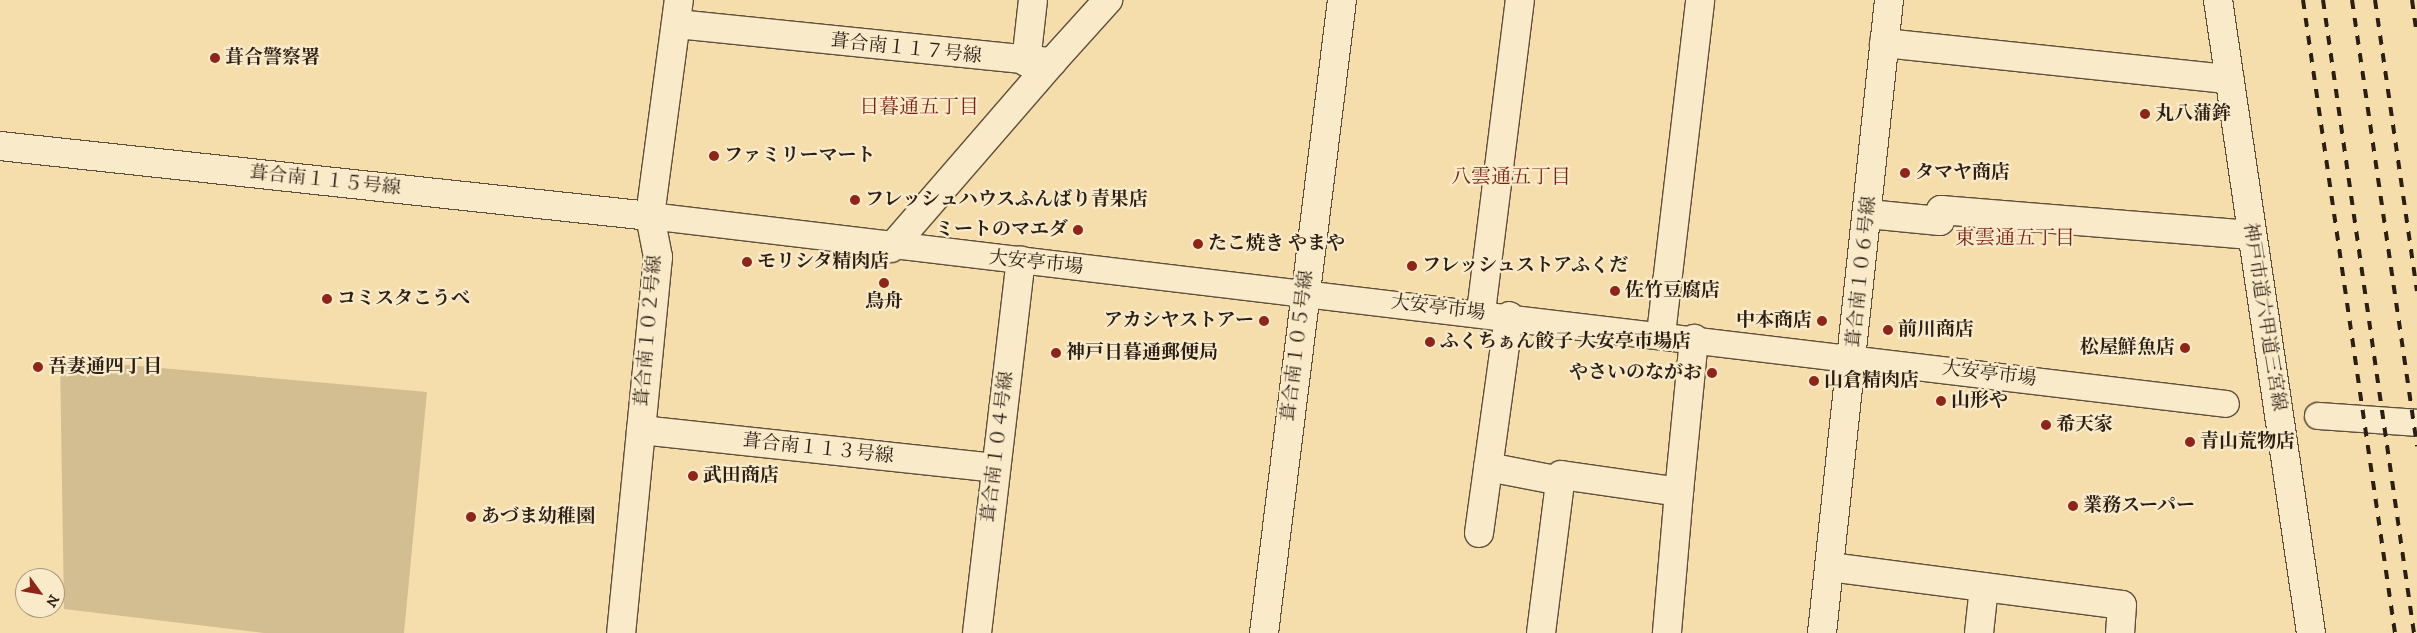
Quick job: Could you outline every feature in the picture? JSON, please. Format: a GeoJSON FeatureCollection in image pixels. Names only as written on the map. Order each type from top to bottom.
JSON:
{"type":"FeatureCollection","features":[{"type":"Feature","properties":{"kind":"street"},"geometry":{"type":"LineString","coordinates":[[1033,0],[1039,62]]}},
{"type":"Feature","properties":{"kind":"street"},"geometry":{"type":"LineString","coordinates":[[891,248],[1039,62],[1108,0]]}},
{"type":"Feature","properties":{"kind":"street","name":"葺合南１０５号線"},"geometry":{"type":"LineString","coordinates":[[1264,633],[1304,292],[1342,0]]}},
{"type":"Feature","properties":{"kind":"street"},"geometry":{"type":"LineString","coordinates":[[1481,312],[1520,0]]}},
{"type":"Feature","properties":{"kind":"street"},"geometry":{"type":"LineString","coordinates":[[1660,334],[1700,0]]}},
{"type":"Feature","properties":{"kind":"street","name":"葺合南１０６号線"},"geometry":{"type":"LineString","coordinates":[[1822,633],[1854,357],[1889,0]]}},
{"type":"Feature","properties":{"kind":"street","name":"神戸市道六甲道三宮線"},"geometry":{"type":"LineString","coordinates":[[2218,0],[2251,235],[2311,633]]}},
{"type":"Feature","properties":{"kind":"street","name":"葺合南１１７号線"},"geometry":{"type":"LineString","coordinates":[[678,12],[1039,62]]}},
{"type":"Feature","properties":{"kind":"street","name":"葺合南１０２号線"},"geometry":{"type":"LineString","coordinates":[[621,633],[658,257],[650,216],[678,12]]}},
{"type":"Feature","properties":{"kind":"street"},"geometry":{"type":"LineString","coordinates":[[1884,43],[2229,78]]}},
{"type":"Feature","properties":{"kind":"street","name":"葺合南１１５号線"},"geometry":{"type":"LineString","coordinates":[[0,146],[650,216]]}},
{"type":"Feature","properties":{"kind":"street"},"geometry":{"type":"LineString","coordinates":[[1868,214],[1940,221],[1941,210],[2251,235]]}},
{"type":"Feature","properties":{"kind":"street","name":"大安亭市場"},"geometry":{"type":"LineString","coordinates":[[650,216],[891,248],[1021,260],[1481,312],[2226,404]]}},
{"type":"Feature","properties":{"kind":"street","name":"葺合南１０４号線"},"geometry":{"type":"LineString","coordinates":[[977,633],[1021,260]]}},
{"type":"Feature","properties":{"kind":"street"},"geometry":{"type":"LineString","coordinates":[[1479,533],[1509,316]]}},
{"type":"Feature","properties":{"kind":"street"},"geometry":{"type":"LineString","coordinates":[[1667,633],[1694,339]]}},
{"type":"Feature","properties":{"kind":"street"},"geometry":{"type":"LineString","coordinates":[[2318,416],[2417,423]]}},
{"type":"Feature","properties":{"kind":"street","name":"葺合南１１３号線"},"geometry":{"type":"LineString","coordinates":[[641,430],[995,468]]}},
{"type":"Feature","properties":{"kind":"street"},"geometry":{"type":"LineString","coordinates":[[1488,467],[1561,481]]}},
{"type":"Feature","properties":{"kind":"street"},"geometry":{"type":"LineString","coordinates":[[1541,633],[1561,475],[1679,492]]}},
{"type":"Feature","properties":{"kind":"street"},"geometry":{"type":"LineString","coordinates":[[1830,567],[2122,605],[2120,633]]}},
{"type":"Feature","properties":{"kind":"street"},"geometry":{"type":"LineString","coordinates":[[1979,633],[1984,587]]}},
{"type":"Feature","properties":{"kind":"shaded area"},"geometry":{"type":"Polygon","coordinates":[[[60,359],[427,392],[404,633],[264,633],[65,609],[65,568],[63,568],[60,359]]]}},
{"type":"Feature","properties":{"kind":"railway"},"geometry":{"type":"LineString","coordinates":[[2303,0],[2395,633]]}},
{"type":"Feature","properties":{"kind":"railway"},"geometry":{"type":"LineString","coordinates":[[2323,0],[2414,633]]}},
{"type":"Feature","properties":{"kind":"railway"},"geometry":{"type":"LineString","coordinates":[[2352,0],[2417,446]]}},
{"type":"Feature","properties":{"kind":"railway"},"geometry":{"type":"LineString","coordinates":[[2375,0],[2417,291]]}},
{"type":"Feature","properties":{"kind":"railway"},"geometry":{"type":"LineString","coordinates":[[2412,0],[2417,35]]}},
{"type":"Feature","properties":{"kind":"place","name":"葺合警察署"},"geometry":{"type":"Point","coordinates":[215,58]}},
{"type":"Feature","properties":{"kind":"place","name":"丸八蒲鉾"},"geometry":{"type":"Point","coordinates":[2145,114]}},
{"type":"Feature","properties":{"kind":"place","name":"ファミリーマート"},"geometry":{"type":"Point","coordinates":[714,156]}},
{"type":"Feature","properties":{"kind":"place","name":"タマヤ商店"},"geometry":{"type":"Point","coordinates":[1905,173]}},
{"type":"Feature","properties":{"kind":"place","name":"フレッシュハウスふんばり青果店"},"geometry":{"type":"Point","coordinates":[855,200]}},
{"type":"Feature","properties":{"kind":"place","name":"ミートのマエダ"},"geometry":{"type":"Point","coordinates":[1078,230]}},
{"type":"Feature","properties":{"kind":"place","name":"たこ焼き やまや"},"geometry":{"type":"Point","coordinates":[1198,244]}},
{"type":"Feature","properties":{"kind":"place","name":"モリシタ精肉店"},"geometry":{"type":"Point","coordinates":[747,262]}},
{"type":"Feature","properties":{"kind":"place","name":"フレッシュストアふくだ"},"geometry":{"type":"Point","coordinates":[1412,266]}},
{"type":"Feature","properties":{"kind":"place","name":"鳥舟"},"geometry":{"type":"Point","coordinates":[884,283]}},
{"type":"Feature","properties":{"kind":"place","name":"佐竹豆腐店"},"geometry":{"type":"Point","coordinates":[1615,291]}},
{"type":"Feature","properties":{"kind":"place","name":"コミスタこうべ"},"geometry":{"type":"Point","coordinates":[327,299]}},
{"type":"Feature","properties":{"kind":"place","name":"アカシヤストアー"},"geometry":{"type":"Point","coordinates":[1264,321]}},
{"type":"Feature","properties":{"kind":"place","name":"中本商店"},"geometry":{"type":"Point","coordinates":[1822,321]}},
{"type":"Feature","properties":{"kind":"place","name":"前川商店"},"geometry":{"type":"Point","coordinates":[1888,330]}},
{"type":"Feature","properties":{"kind":"place","name":"ふくちぁん餃子 大安亭市場店"},"geometry":{"type":"Point","coordinates":[1430,342]}},
{"type":"Feature","properties":{"kind":"place","name":"松屋鮮魚店"},"geometry":{"type":"Point","coordinates":[2185,348]}},
{"type":"Feature","properties":{"kind":"place","name":"神戸日暮通郵便局"},"geometry":{"type":"Point","coordinates":[1056,353]}},
{"type":"Feature","properties":{"kind":"place","name":"吾妻通四丁目"},"geometry":{"type":"Point","coordinates":[38,367]}},
{"type":"Feature","properties":{"kind":"place","name":"やさいのながお"},"geometry":{"type":"Point","coordinates":[1712,373]}},
{"type":"Feature","properties":{"kind":"place","name":"山倉精肉店"},"geometry":{"type":"Point","coordinates":[1814,381]}},
{"type":"Feature","properties":{"kind":"place","name":"山形や"},"geometry":{"type":"Point","coordinates":[1941,401]}},
{"type":"Feature","properties":{"kind":"place","name":"希天家"},"geometry":{"type":"Point","coordinates":[2046,425]}},
{"type":"Feature","properties":{"kind":"place","name":"青山荒物店"},"geometry":{"type":"Point","coordinates":[2190,442]}},
{"type":"Feature","properties":{"kind":"place","name":"武田商店"},"geometry":{"type":"Point","coordinates":[693,476]}},
{"type":"Feature","properties":{"kind":"place","name":"業務スーパー"},"geometry":{"type":"Point","coordinates":[2073,506]}},
{"type":"Feature","properties":{"kind":"place","name":"あづま幼稚園"},"geometry":{"type":"Point","coordinates":[471,517]}},
{"type":"Feature","properties":{"kind":"district","name":"日暮通五丁目"},"geometry":{"type":"Point","coordinates":[919,107]}},
{"type":"Feature","properties":{"kind":"district","name":"八雲通五丁目"},"geometry":{"type":"Point","coordinates":[1511,177]}},
{"type":"Feature","properties":{"kind":"district","name":"東雲通五丁目"},"geometry":{"type":"Point","coordinates":[2015,238]}}]}
